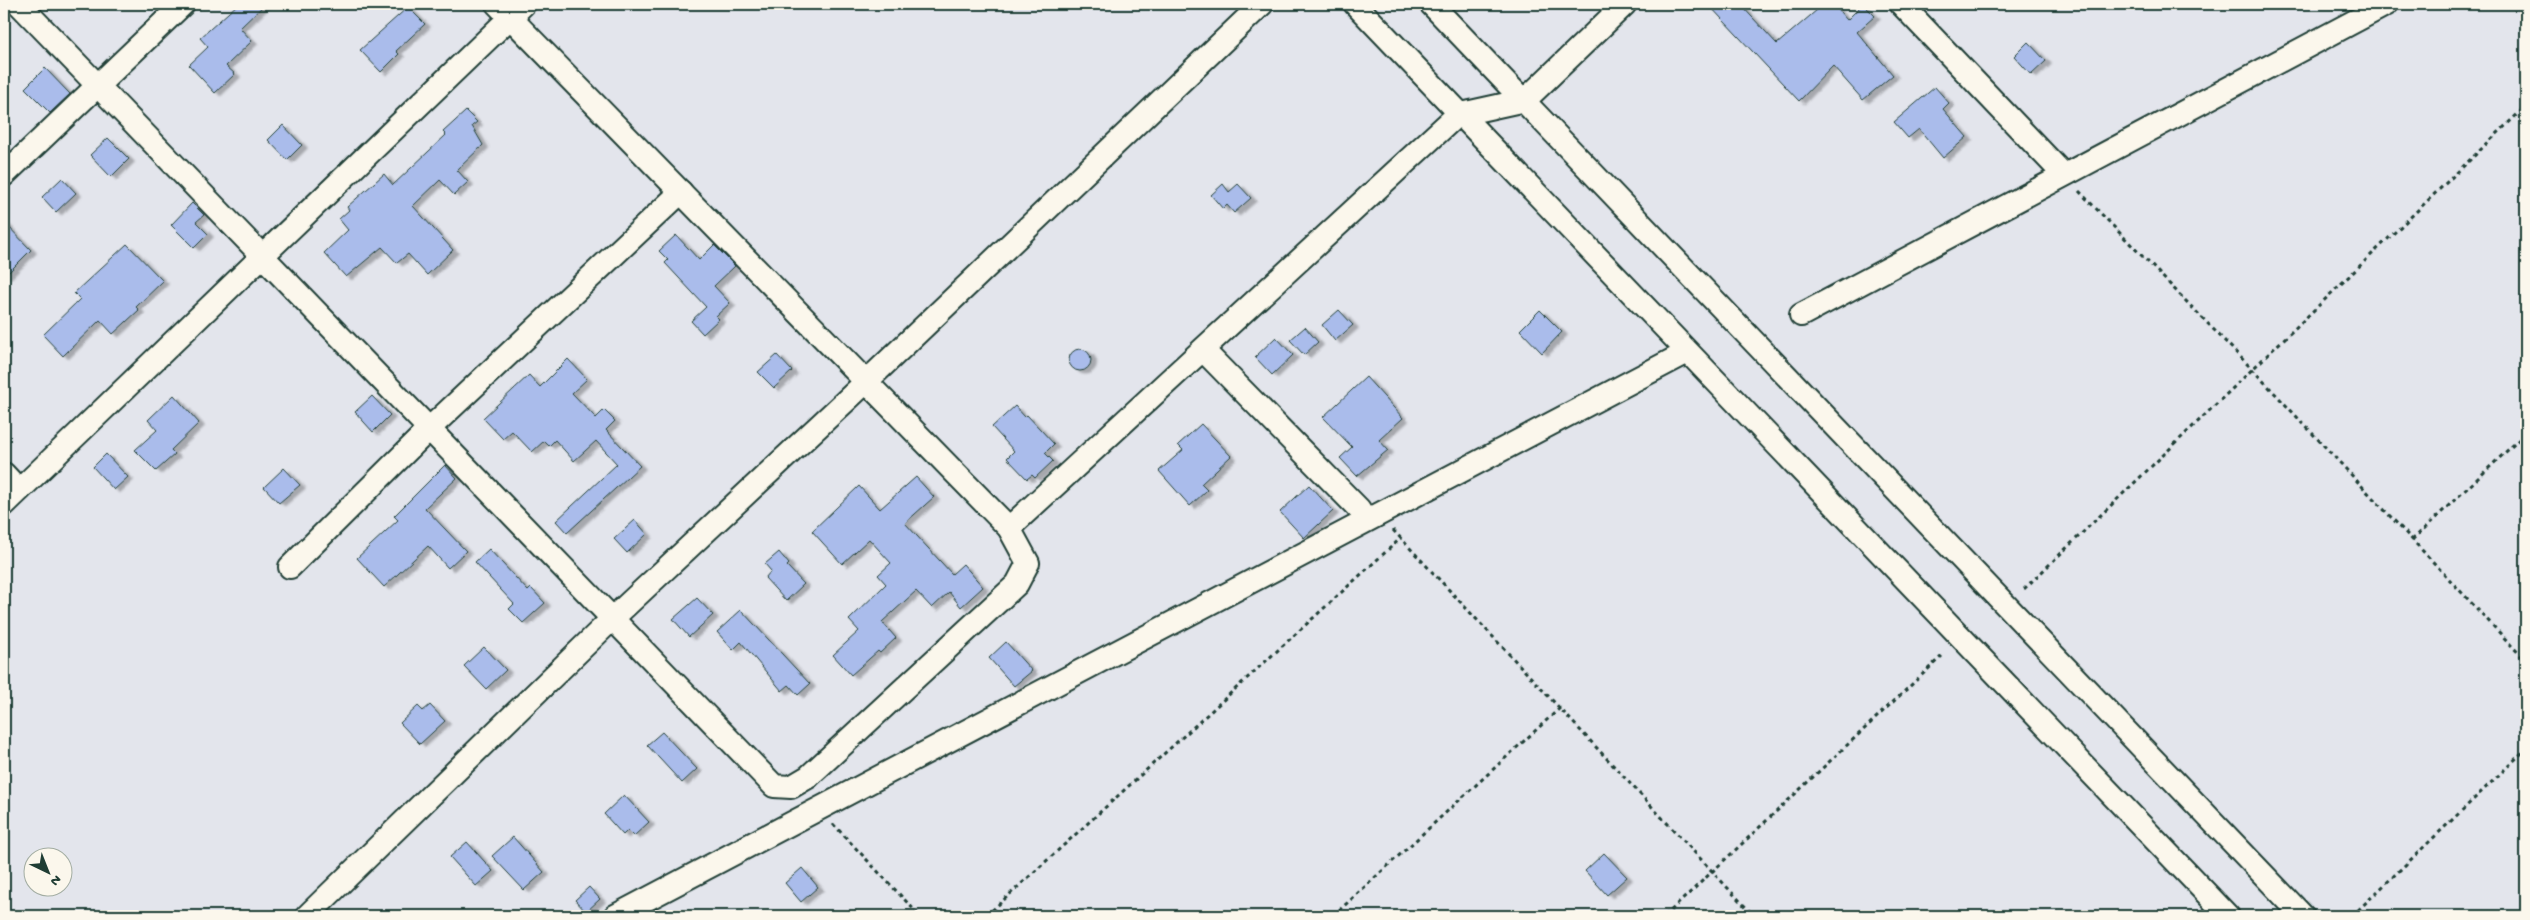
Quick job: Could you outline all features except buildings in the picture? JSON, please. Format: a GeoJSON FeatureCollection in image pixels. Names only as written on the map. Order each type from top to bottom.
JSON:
{"type":"FeatureCollection","features":[{"type":"Feature","properties":{"kind":"street"},"geometry":{"type":"LineString","coordinates":[[4,474],[11,497],[263,255],[510,8],[681,192],[1009,528],[1028,563],[1017,584],[808,777],[791,787],[774,786],[263,255],[19,4]]}},
{"type":"Feature","properties":{"kind":"street"},"geometry":{"type":"LineString","coordinates":[[4,175],[183,4]]}},
{"type":"Feature","properties":{"kind":"street"},"geometry":{"type":"LineString","coordinates":[[308,916],[613,618],[866,382],[1262,4]]}},
{"type":"Feature","properties":{"kind":"street"},"geometry":{"type":"LineString","coordinates":[[1355,4],[2228,916]]}},
{"type":"Feature","properties":{"kind":"street"},"geometry":{"type":"LineString","coordinates":[[1431,4],[1525,100],[2303,916]]}},
{"type":"Feature","properties":{"kind":"street"},"geometry":{"type":"LineString","coordinates":[[1009,528],[1460,115],[1525,100],[1625,4]]}},
{"type":"Feature","properties":{"kind":"street"},"geometry":{"type":"LineString","coordinates":[[1901,4],[2063,174]]}},
{"type":"Feature","properties":{"kind":"street"},"geometry":{"type":"LineString","coordinates":[[1801,315],[2063,174],[2387,4]]}},
{"type":"Feature","properties":{"kind":"street"},"geometry":{"type":"LineString","coordinates":[[290,567],[430,428],[681,192]]}},
{"type":"Feature","properties":{"kind":"street"},"geometry":{"type":"LineString","coordinates":[[1202,350],[1369,512]]}},
{"type":"Feature","properties":{"kind":"street"},"geometry":{"type":"LineString","coordinates":[[615,916],[819,809],[1369,512],[1680,356]]}},
{"type":"Feature","properties":{"kind":"path"},"geometry":{"type":"LineString","coordinates":[[2024,589],[2526,106]]}},
{"type":"Feature","properties":{"kind":"path"},"geometry":{"type":"LineString","coordinates":[[2063,174],[2252,369],[2526,661]]}},
{"type":"Feature","properties":{"kind":"path"},"geometry":{"type":"LineString","coordinates":[[2412,540],[2526,433]]}},
{"type":"Feature","properties":{"kind":"path"},"geometry":{"type":"LineString","coordinates":[[1369,512],[1401,538],[1754,916]]}},
{"type":"Feature","properties":{"kind":"path"},"geometry":{"type":"LineString","coordinates":[[986,916],[1401,538]]}},
{"type":"Feature","properties":{"kind":"path"},"geometry":{"type":"LineString","coordinates":[[1665,916],[1942,656]]}},
{"type":"Feature","properties":{"kind":"path"},"geometry":{"type":"LineString","coordinates":[[1333,916],[1560,708]]}},
{"type":"Feature","properties":{"kind":"path"},"geometry":{"type":"LineString","coordinates":[[2352,916],[2526,749]]}},
{"type":"Feature","properties":{"kind":"path"},"geometry":{"type":"LineString","coordinates":[[819,809],[920,916]]}}]}
